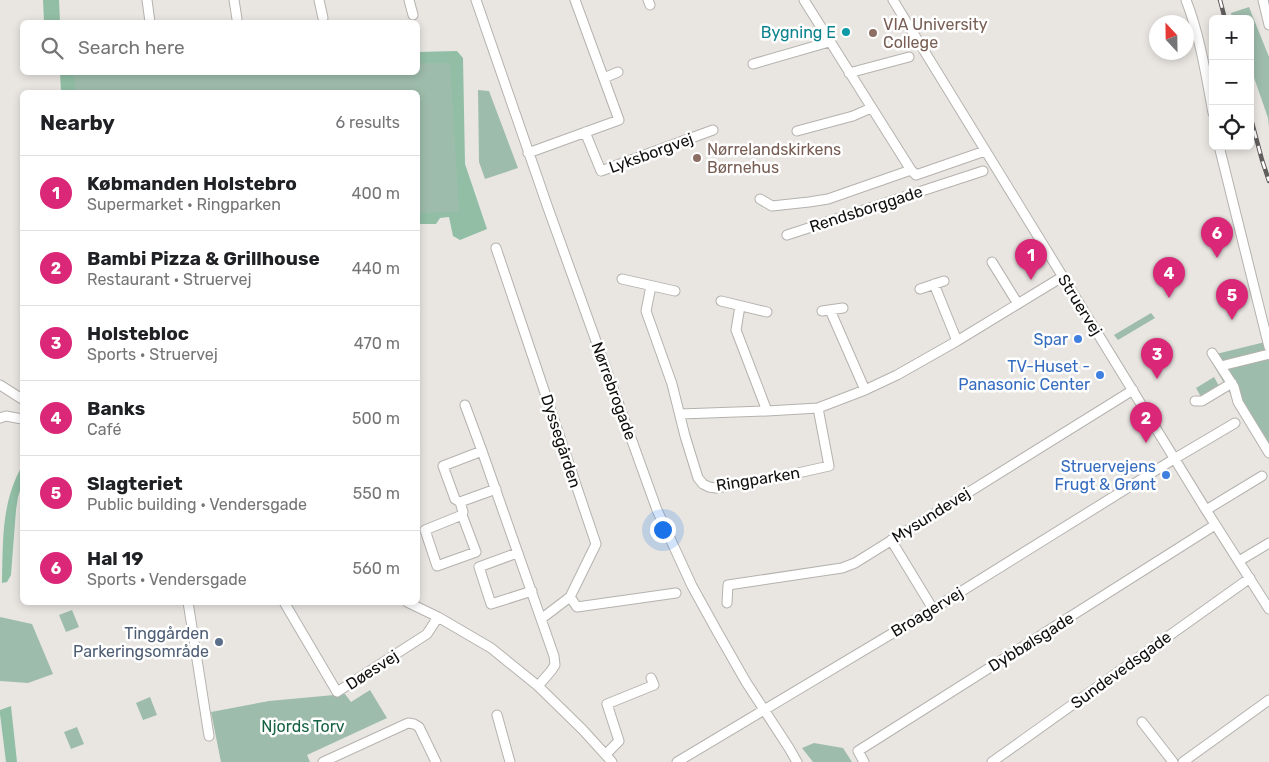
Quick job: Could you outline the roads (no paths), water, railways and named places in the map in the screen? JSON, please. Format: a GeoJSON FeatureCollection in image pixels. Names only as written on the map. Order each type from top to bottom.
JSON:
{"type":"FeatureCollection","features":[{"type":"Feature","properties":{"kind":"street"},"geometry":{"type":"LineString","coordinates":[[147,0],[150,20]]}},
{"type":"Feature","properties":{"kind":"street"},"geometry":{"type":"LineString","coordinates":[[234,0],[237,19]]}},
{"type":"Feature","properties":{"kind":"street"},"geometry":{"type":"LineString","coordinates":[[319,0],[323,18]]}},
{"type":"Feature","properties":{"kind":"street"},"geometry":{"type":"LineString","coordinates":[[409,0],[413,15]]}},
{"type":"Feature","properties":{"kind":"street","name":"Nørrebrogade"},"geometry":{"type":"LineString","coordinates":[[476,0],[528,153],[658,510],[692,586],[746,682],[797,762]]}},
{"type":"Feature","properties":{"kind":"street"},"geometry":{"type":"LineString","coordinates":[[528,153],[619,120],[574,0]]}},
{"type":"Feature","properties":{"kind":"street","name":"Rendsborggade"},"geometry":{"type":"LineString","coordinates":[[804,0],[849,74],[916,175],[985,151]]}},
{"type":"Feature","properties":{"kind":"street","name":"Struervej"},"geometry":{"type":"LineString","coordinates":[[892,0],[1269,610]]}},
{"type":"Feature","properties":{"kind":"street"},"geometry":{"type":"LineString","coordinates":[[1186,0],[1204,63],[1212,105]]}},
{"type":"Feature","properties":{"kind":"street"},"geometry":{"type":"LineString","coordinates":[[1263,0],[1269,24]]}},
{"type":"Feature","properties":{"kind":"street"},"geometry":{"type":"LineString","coordinates":[[753,64],[830,42]]}},
{"type":"Feature","properties":{"kind":"street"},"geometry":{"type":"LineString","coordinates":[[849,74],[909,57]]}},
{"type":"Feature","properties":{"kind":"street"},"geometry":{"type":"LineString","coordinates":[[604,78],[618,72]]}},
{"type":"Feature","properties":{"kind":"street"},"geometry":{"type":"LineString","coordinates":[[797,131],[853,116],[871,108]]}},
{"type":"Feature","properties":{"kind":"street","name":"Lyksborgvej"},"geometry":{"type":"LineString","coordinates":[[585,132],[601,171],[713,130]]}},
{"type":"Feature","properties":{"kind":"street"},"geometry":{"type":"LineString","coordinates":[[1220,150],[1269,347]]}},
{"type":"Feature","properties":{"kind":"street"},"geometry":{"type":"LineString","coordinates":[[939,166],[946,183]]}},
{"type":"Feature","properties":{"kind":"street","name":"Rendsborggade"},"geometry":{"type":"LineString","coordinates":[[760,199],[772,206],[809,202],[828,198],[911,170]]}},
{"type":"Feature","properties":{"kind":"street","name":"Rendsborggade"},"geometry":{"type":"LineString","coordinates":[[786,235],[983,171]]}},
{"type":"Feature","properties":{"kind":"street","name":"Dyssegården"},"geometry":{"type":"LineString","coordinates":[[496,248],[596,544],[570,597],[541,619]]}},
{"type":"Feature","properties":{"kind":"street"},"geometry":{"type":"LineString","coordinates":[[992,262],[1018,304]]}},
{"type":"Feature","properties":{"kind":"street"},"geometry":{"type":"LineString","coordinates":[[680,414],[818,408],[865,390],[897,375],[1062,277]]}},
{"type":"Feature","properties":{"kind":"street"},"geometry":{"type":"LineString","coordinates":[[622,279],[675,291]]}},
{"type":"Feature","properties":{"kind":"street"},"geometry":{"type":"LineString","coordinates":[[920,288],[944,281]]}},
{"type":"Feature","properties":{"kind":"street"},"geometry":{"type":"LineString","coordinates":[[934,284],[957,341]]}},
{"type":"Feature","properties":{"kind":"street","name":"Ringparken"},"geometry":{"type":"LineString","coordinates":[[651,286],[646,311],[672,384],[698,478],[703,484],[716,488],[829,466],[818,408]]}},
{"type":"Feature","properties":{"kind":"street"},"geometry":{"type":"LineString","coordinates":[[721,301],[767,312]]}},
{"type":"Feature","properties":{"kind":"street"},"geometry":{"type":"LineString","coordinates":[[740,306],[736,330],[767,411]]}},
{"type":"Feature","properties":{"kind":"street"},"geometry":{"type":"LineString","coordinates":[[843,308],[826,310],[865,390]]}},
{"type":"Feature","properties":{"kind":"street"},"geometry":{"type":"LineString","coordinates":[[1212,353],[1232,383],[1238,402],[1269,453]]}},
{"type":"Feature","properties":{"kind":"street"},"geometry":{"type":"LineString","coordinates":[[1221,366],[1269,354]]}},
{"type":"Feature","properties":{"kind":"street"},"geometry":{"type":"LineString","coordinates":[[1195,400],[1202,401],[1232,383]]}},
{"type":"Feature","properties":{"kind":"street"},"geometry":{"type":"LineString","coordinates":[[0,385],[20,398]]}},
{"type":"Feature","properties":{"kind":"street","name":"Mysundevej"},"geometry":{"type":"LineString","coordinates":[[726,603],[728,585],[842,568],[855,563],[1133,390]]}},
{"type":"Feature","properties":{"kind":"street"},"geometry":{"type":"LineString","coordinates":[[464,405],[496,489],[554,656],[555,665],[538,686]]}},
{"type":"Feature","properties":{"kind":"street"},"geometry":{"type":"LineString","coordinates":[[0,418],[6,416],[20,419]]}},
{"type":"Feature","properties":{"kind":"street","name":"Broagervej"},"geometry":{"type":"LineString","coordinates":[[677,762],[933,609],[1234,423]]}},
{"type":"Feature","properties":{"kind":"street"},"geometry":{"type":"LineString","coordinates":[[482,451],[443,466],[455,499],[460,502],[462,515],[479,561],[479,568],[492,604],[532,591]]}},
{"type":"Feature","properties":{"kind":"street"},"geometry":{"type":"LineString","coordinates":[[1206,510],[1262,476]]}},
{"type":"Feature","properties":{"kind":"street"},"geometry":{"type":"LineString","coordinates":[[460,502],[496,489]]}},
{"type":"Feature","properties":{"kind":"street"},"geometry":{"type":"LineString","coordinates":[[462,515],[425,530],[437,566],[476,552]]}},
{"type":"Feature","properties":{"kind":"street","name":"Dybbølsgade"},"geometry":{"type":"LineString","coordinates":[[864,762],[858,751],[1215,525]]}},
{"type":"Feature","properties":{"kind":"street"},"geometry":{"type":"LineString","coordinates":[[891,540],[933,609]]}},
{"type":"Feature","properties":{"kind":"street"},"geometry":{"type":"LineString","coordinates":[[1239,562],[1269,543]]}},
{"type":"Feature","properties":{"kind":"street"},"geometry":{"type":"LineString","coordinates":[[479,568],[517,552]]}},
{"type":"Feature","properties":{"kind":"street","name":"Sundevedsgade"},"geometry":{"type":"LineString","coordinates":[[992,762],[1250,578]]}},
{"type":"Feature","properties":{"kind":"street"},"geometry":{"type":"LineString","coordinates":[[1261,596],[1269,590]]}},
{"type":"Feature","properties":{"kind":"street"},"geometry":{"type":"LineString","coordinates":[[570,597],[577,607],[676,594]]}},
{"type":"Feature","properties":{"kind":"street"},"geometry":{"type":"LineString","coordinates":[[188,605],[209,736]]}},
{"type":"Feature","properties":{"kind":"street","name":"Døesvej"},"geometry":{"type":"LineString","coordinates":[[286,605],[337,692],[427,634],[438,617]]}},
{"type":"Feature","properties":{"kind":"street"},"geometry":{"type":"LineString","coordinates":[[413,605],[491,648],[538,686],[584,730],[612,762]]}},
{"type":"Feature","properties":{"kind":"street"},"geometry":{"type":"LineString","coordinates":[[606,754],[619,741],[607,704],[654,685],[651,678]]}},
{"type":"Feature","properties":{"kind":"street"},"geometry":{"type":"LineString","coordinates":[[1183,762],[1269,700]]}},
{"type":"Feature","properties":{"kind":"street"},"geometry":{"type":"LineString","coordinates":[[497,715],[510,762]]}},
{"type":"Feature","properties":{"kind":"street"},"geometry":{"type":"LineString","coordinates":[[1142,722],[1173,762]]}},
{"type":"Feature","properties":{"kind":"street"},"geometry":{"type":"LineString","coordinates":[[323,762],[408,723],[419,727],[436,762]]}},
{"type":"Feature","properties":{"kind":"railway"},"geometry":{"type":"LineString","coordinates":[[1220,0],[1224,15]]}},
{"type":"Feature","properties":{"kind":"railway"},"geometry":{"type":"LineString","coordinates":[[1254,130],[1269,181]]}},
{"type":"Feature","properties":{"kind":"place","name":"Bygning E"},"geometry":{"type":"Point","coordinates":[846,32]}},
{"type":"Feature","properties":{"kind":"place","name":"VIA University College"},"geometry":{"type":"Point","coordinates":[873,33]}},
{"type":"Feature","properties":{"kind":"place","name":"Nørrelandskirkens Børnehus"},"geometry":{"type":"Point","coordinates":[697,158]}},
{"type":"Feature","properties":{"kind":"place","name":"Hal 19"},"geometry":{"type":"Point","coordinates":[1217,258]}},
{"type":"Feature","properties":{"kind":"place","name":"Købmanden Holstebro"},"geometry":{"type":"Point","coordinates":[1031,280]}},
{"type":"Feature","properties":{"kind":"place","name":"Banks"},"geometry":{"type":"Point","coordinates":[1169,298]}},
{"type":"Feature","properties":{"kind":"place","name":"Slagteriet"},"geometry":{"type":"Point","coordinates":[1232,320]}},
{"type":"Feature","properties":{"kind":"place","name":"Spar"},"geometry":{"type":"Point","coordinates":[1078,339]}},
{"type":"Feature","properties":{"kind":"place","name":"TV-Huset - Panasonic Center"},"geometry":{"type":"Point","coordinates":[1100,375]}},
{"type":"Feature","properties":{"kind":"place","name":"Holstebloc"},"geometry":{"type":"Point","coordinates":[1157,379]}},
{"type":"Feature","properties":{"kind":"place","name":"Bambi Pizza & Grillhouse"},"geometry":{"type":"Point","coordinates":[1146,443]}},
{"type":"Feature","properties":{"kind":"place","name":"Struervejens Frugt & Grønt"},"geometry":{"type":"Point","coordinates":[1166,475]}},
{"type":"Feature","properties":{"kind":"place","name":"Tinggården Parkeringsområde"},"geometry":{"type":"Point","coordinates":[219,642]}},
{"type":"Feature","properties":{"kind":"park label","name":"Njords Torv"},"geometry":{"type":"Point","coordinates":[303,726]}}]}
